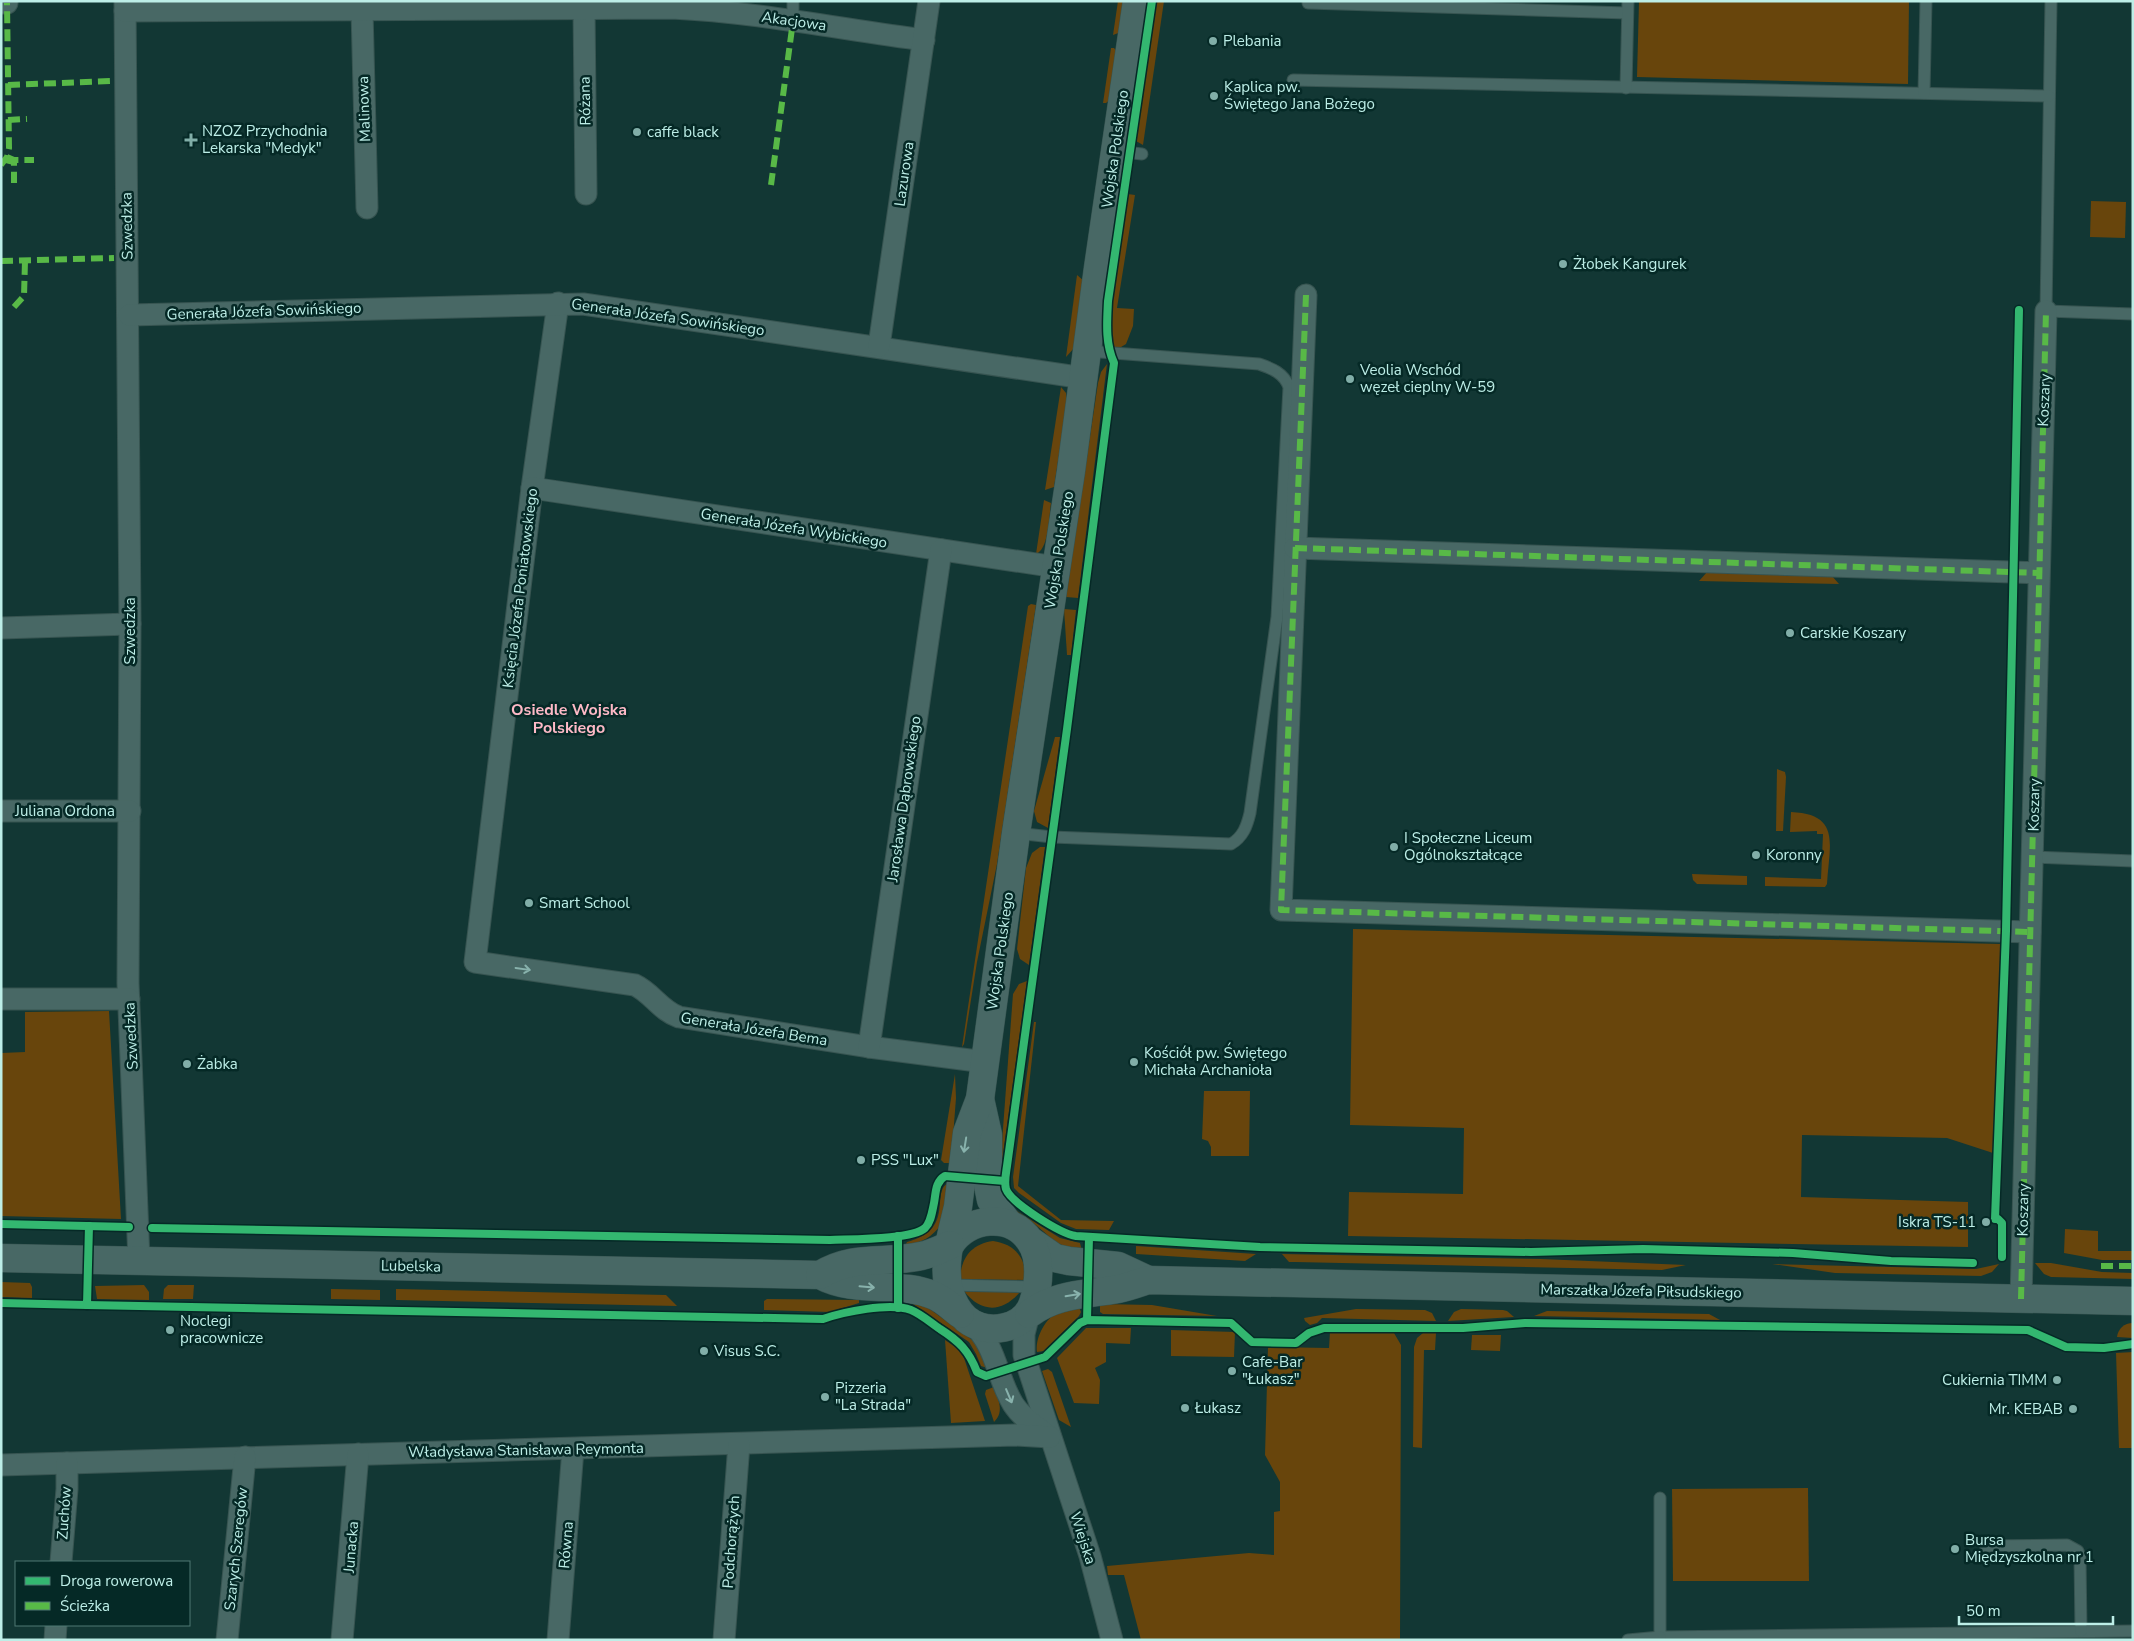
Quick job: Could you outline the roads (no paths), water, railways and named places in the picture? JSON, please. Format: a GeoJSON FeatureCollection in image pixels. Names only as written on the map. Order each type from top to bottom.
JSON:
{"type":"FeatureCollection","features":[{"type":"Feature","properties":{"kind":"street"},"geometry":{"type":"LineString","coordinates":[[1,3],[6,3],[6,1]]}},
{"type":"Feature","properties":{"kind":"street","name":"Lazurowa"},"geometry":{"type":"LineString","coordinates":[[879,346],[929,1]]}},
{"type":"Feature","properties":{"kind":"street","name":"Wojska Polskiego"},"geometry":{"type":"LineString","coordinates":[[948,1285],[947,1262],[958,1207],[967,1133],[980,1099],[1016,833],[1084,378],[1137,1]]}},
{"type":"Feature","properties":{"kind":"street","name":"Akacjowa"},"geometry":{"type":"LineString","coordinates":[[125,6],[362,10],[684,8],[793,11],[924,40]]}},
{"type":"Feature","properties":{"kind":"street","name":"Szwedzka"},"geometry":{"type":"LineString","coordinates":[[125,6],[129,315],[129,999],[139,1261]]}},
{"type":"Feature","properties":{"kind":"street","name":"Różana"},"geometry":{"type":"LineString","coordinates":[[584,8],[586,194]]}},
{"type":"Feature","properties":{"kind":"street","name":"Malinowa"},"geometry":{"type":"LineString","coordinates":[[362,10],[368,208]]}},
{"type":"Feature","properties":{"kind":"street"},"geometry":{"type":"LineString","coordinates":[[1306,295],[1280,910],[2030,932]]}},
{"type":"Feature","properties":{"kind":"street","name":"Generała Józefa Sowińskiego"},"geometry":{"type":"LineString","coordinates":[[129,315],[558,303],[604,306],[1084,378]]}},
{"type":"Feature","properties":{"kind":"street","name":"Księcia Józefa Poniatowskiego"},"geometry":{"type":"LineString","coordinates":[[475,962],[532,488],[558,303]]}},
{"type":"Feature","properties":{"kind":"street","name":"Koszary"},"geometry":{"type":"LineString","coordinates":[[2021,1299],[2046,311]]}},
{"type":"Feature","properties":{"kind":"street","name":"Generała Józefa Wybickiego"},"geometry":{"type":"LineString","coordinates":[[532,488],[1056,567]]}},
{"type":"Feature","properties":{"kind":"street"},"geometry":{"type":"LineString","coordinates":[[1295,548],[2038,573]]}},
{"type":"Feature","properties":{"kind":"street","name":"Jarosława Dąbrowskiego"},"geometry":{"type":"LineString","coordinates":[[869,1047],[941,550]]}},
{"type":"Feature","properties":{"kind":"street"},"geometry":{"type":"LineString","coordinates":[[1,628],[130,624]]}},
{"type":"Feature","properties":{"kind":"street","name":"Juliana Ordona"},"geometry":{"type":"LineString","coordinates":[[1,811],[130,811]]}},
{"type":"Feature","properties":{"kind":"street","name":"Generała Józefa Bema"},"geometry":{"type":"LineString","coordinates":[[475,962],[635,985],[644,990],[660,1006],[679,1018],[869,1047],[985,1062]]}},
{"type":"Feature","properties":{"kind":"street"},"geometry":{"type":"LineString","coordinates":[[1,1000],[129,999]]}},
{"type":"Feature","properties":{"kind":"street","name":"Wojska Polskiego"},"geometry":{"type":"LineString","coordinates":[[980,1099],[988,1135],[988,1185],[991,1200],[1008,1223],[1021,1231],[1032,1242]]}},
{"type":"Feature","properties":{"kind":"street","name":"Lubelska"},"geometry":{"type":"LineString","coordinates":[[820,1275],[848,1262],[923,1256],[950,1245],[959,1234],[979,1223],[993,1221],[1008,1223]]}},
{"type":"Feature","properties":{"kind":"street"},"geometry":{"type":"LineString","coordinates":[[1029,1314],[1037,1287],[1038,1264],[1032,1242]]}},
{"type":"Feature","properties":{"kind":"street","name":"Marszałka Józefa Piłsudskiego"},"geometry":{"type":"LineString","coordinates":[[1032,1242],[1055,1258],[1118,1266],[1148,1280]]}},
{"type":"Feature","properties":{"kind":"street","name":"Lubelska"},"geometry":{"type":"LineString","coordinates":[[1,1258],[820,1275],[842,1284],[922,1292],[938,1297],[968,1320]]}},
{"type":"Feature","properties":{"kind":"street","name":"Marszałka Józefa Piłsudskiego"},"geometry":{"type":"LineString","coordinates":[[968,1320],[987,1328],[1003,1327],[1018,1322],[1044,1303],[1066,1296],[1120,1289],[1148,1280],[2133,1301]]}},
{"type":"Feature","properties":{"kind":"street"},"geometry":{"type":"LineString","coordinates":[[948,1285],[952,1299],[968,1320],[984,1336],[990,1346],[1013,1404],[1027,1420],[1050,1437]]}},
{"type":"Feature","properties":{"kind":"street","name":"Wiejska"},"geometry":{"type":"LineString","coordinates":[[1029,1314],[1024,1334],[1024,1355],[1090,1556],[1112,1640]]}},
{"type":"Feature","properties":{"kind":"street","name":"Władysława Stanisława Reymonta"},"geometry":{"type":"LineString","coordinates":[[1,1465],[358,1454],[573,1450],[1016,1435],[1050,1437]]}},
{"type":"Feature","properties":{"kind":"street","name":"Podchorążych"},"geometry":{"type":"LineString","coordinates":[[724,1640],[738,1444]]}},
{"type":"Feature","properties":{"kind":"street","name":"Równa"},"geometry":{"type":"LineString","coordinates":[[558,1640],[573,1450]]}},
{"type":"Feature","properties":{"kind":"street","name":"Junacka"},"geometry":{"type":"LineString","coordinates":[[342,1640],[358,1454]]}},
{"type":"Feature","properties":{"kind":"street","name":"Szarych Szeregów"},"geometry":{"type":"LineString","coordinates":[[227,1640],[245,1457]]}},
{"type":"Feature","properties":{"kind":"street","name":"Zuchów"},"geometry":{"type":"LineString","coordinates":[[61,1561],[67,1489],[66,1463]]}},
{"type":"Feature","properties":{"kind":"street"},"geometry":{"type":"LineString","coordinates":[[55,1640],[56,1626]]}},
{"type":"Feature","properties":{"kind":"lane"},"geometry":{"type":"LineString","coordinates":[[1626,88],[1628,1]]}},
{"type":"Feature","properties":{"kind":"lane"},"geometry":{"type":"LineString","coordinates":[[1924,93],[1926,1]]}},
{"type":"Feature","properties":{"kind":"lane"},"geometry":{"type":"LineString","coordinates":[[2051,1],[2046,311],[2133,314]]}},
{"type":"Feature","properties":{"kind":"lane"},"geometry":{"type":"LineString","coordinates":[[1308,4],[1628,13]]}},
{"type":"Feature","properties":{"kind":"lane"},"geometry":{"type":"LineString","coordinates":[[1293,80],[2049,96]]}},
{"type":"Feature","properties":{"kind":"lane"},"geometry":{"type":"LineString","coordinates":[[1115,151],[1142,154]]}},
{"type":"Feature","properties":{"kind":"lane"},"geometry":{"type":"LineString","coordinates":[[1016,833],[1052,837],[1231,844],[1246,829],[1251,803],[1277,617],[1289,386],[1287,381],[1276,371],[1259,364],[1087,351]]}},
{"type":"Feature","properties":{"kind":"lane"},"geometry":{"type":"LineString","coordinates":[[2032,857],[2133,861]]}},
{"type":"Feature","properties":{"kind":"lane"},"geometry":{"type":"LineString","coordinates":[[948,1285],[1037,1287]]}},
{"type":"Feature","properties":{"kind":"lane"},"geometry":{"type":"LineString","coordinates":[[1660,1498],[1660,1638]]}},
{"type":"Feature","properties":{"kind":"lane"},"geometry":{"type":"LineString","coordinates":[[1985,1546],[2067,1545],[2073,1547],[2080,1558],[2081,1631]]}},
{"type":"Feature","properties":{"kind":"lane"},"geometry":{"type":"LineString","coordinates":[[1628,1640],[2133,1631]]}},
{"type":"Feature","properties":{"kind":"place","name":"Plebania"},"geometry":{"type":"Point","coordinates":[1213,41]}},
{"type":"Feature","properties":{"kind":"place","name":"Kaplica pw. Świętego Jana Bożego"},"geometry":{"type":"Point","coordinates":[1214,96]}},
{"type":"Feature","properties":{"kind":"place","name":"caffe black"},"geometry":{"type":"Point","coordinates":[637,132]}},
{"type":"Feature","properties":{"kind":"place","name":"NZOZ Przychodnia Lekarska \"Medyk\""},"geometry":{"type":"Point","coordinates":[191,140]}},
{"type":"Feature","properties":{"kind":"place","name":"Żłobek Kangurek"},"geometry":{"type":"Point","coordinates":[1563,264]}},
{"type":"Feature","properties":{"kind":"place","name":"Veolia Wschód węzeł cieplny W-59"},"geometry":{"type":"Point","coordinates":[1350,379]}},
{"type":"Feature","properties":{"kind":"place","name":"Carskie Koszary"},"geometry":{"type":"Point","coordinates":[1790,633]}},
{"type":"Feature","properties":{"kind":"place","name":"I Społeczne Liceum Ogólnokształcące"},"geometry":{"type":"Point","coordinates":[1394,847]}},
{"type":"Feature","properties":{"kind":"place","name":"Koronny"},"geometry":{"type":"Point","coordinates":[1756,855]}},
{"type":"Feature","properties":{"kind":"place","name":"Smart School"},"geometry":{"type":"Point","coordinates":[529,903]}},
{"type":"Feature","properties":{"kind":"place","name":"Kościół pw. Świętego Michała Archanioła"},"geometry":{"type":"Point","coordinates":[1134,1062]}},
{"type":"Feature","properties":{"kind":"place","name":"Żabka"},"geometry":{"type":"Point","coordinates":[187,1064]}},
{"type":"Feature","properties":{"kind":"place","name":"PSS \"Lux\""},"geometry":{"type":"Point","coordinates":[861,1160]}},
{"type":"Feature","properties":{"kind":"place","name":"Iskra TS-11"},"geometry":{"type":"Point","coordinates":[1986,1222]}},
{"type":"Feature","properties":{"kind":"place","name":"Noclegi pracownicze"},"geometry":{"type":"Point","coordinates":[170,1330]}},
{"type":"Feature","properties":{"kind":"place","name":"Visus S.C."},"geometry":{"type":"Point","coordinates":[704,1351]}},
{"type":"Feature","properties":{"kind":"place","name":"Cafe-Bar \"Łukasz\""},"geometry":{"type":"Point","coordinates":[1232,1371]}},
{"type":"Feature","properties":{"kind":"place","name":"Cukiernia TIMM"},"geometry":{"type":"Point","coordinates":[2057,1380]}},
{"type":"Feature","properties":{"kind":"place","name":"Pizzeria \"La Strada\""},"geometry":{"type":"Point","coordinates":[825,1397]}},
{"type":"Feature","properties":{"kind":"place","name":"Łukasz"},"geometry":{"type":"Point","coordinates":[1185,1408]}},
{"type":"Feature","properties":{"kind":"place","name":"Mr. KEBAB"},"geometry":{"type":"Point","coordinates":[2073,1409]}},
{"type":"Feature","properties":{"kind":"place","name":"Bursa Międzyszkolna nr 1"},"geometry":{"type":"Point","coordinates":[1955,1549]}},
{"type":"Feature","properties":{"kind":"district","name":"Osiedle Wojska Polskiego"},"geometry":{"type":"Point","coordinates":[569,719]}}]}
